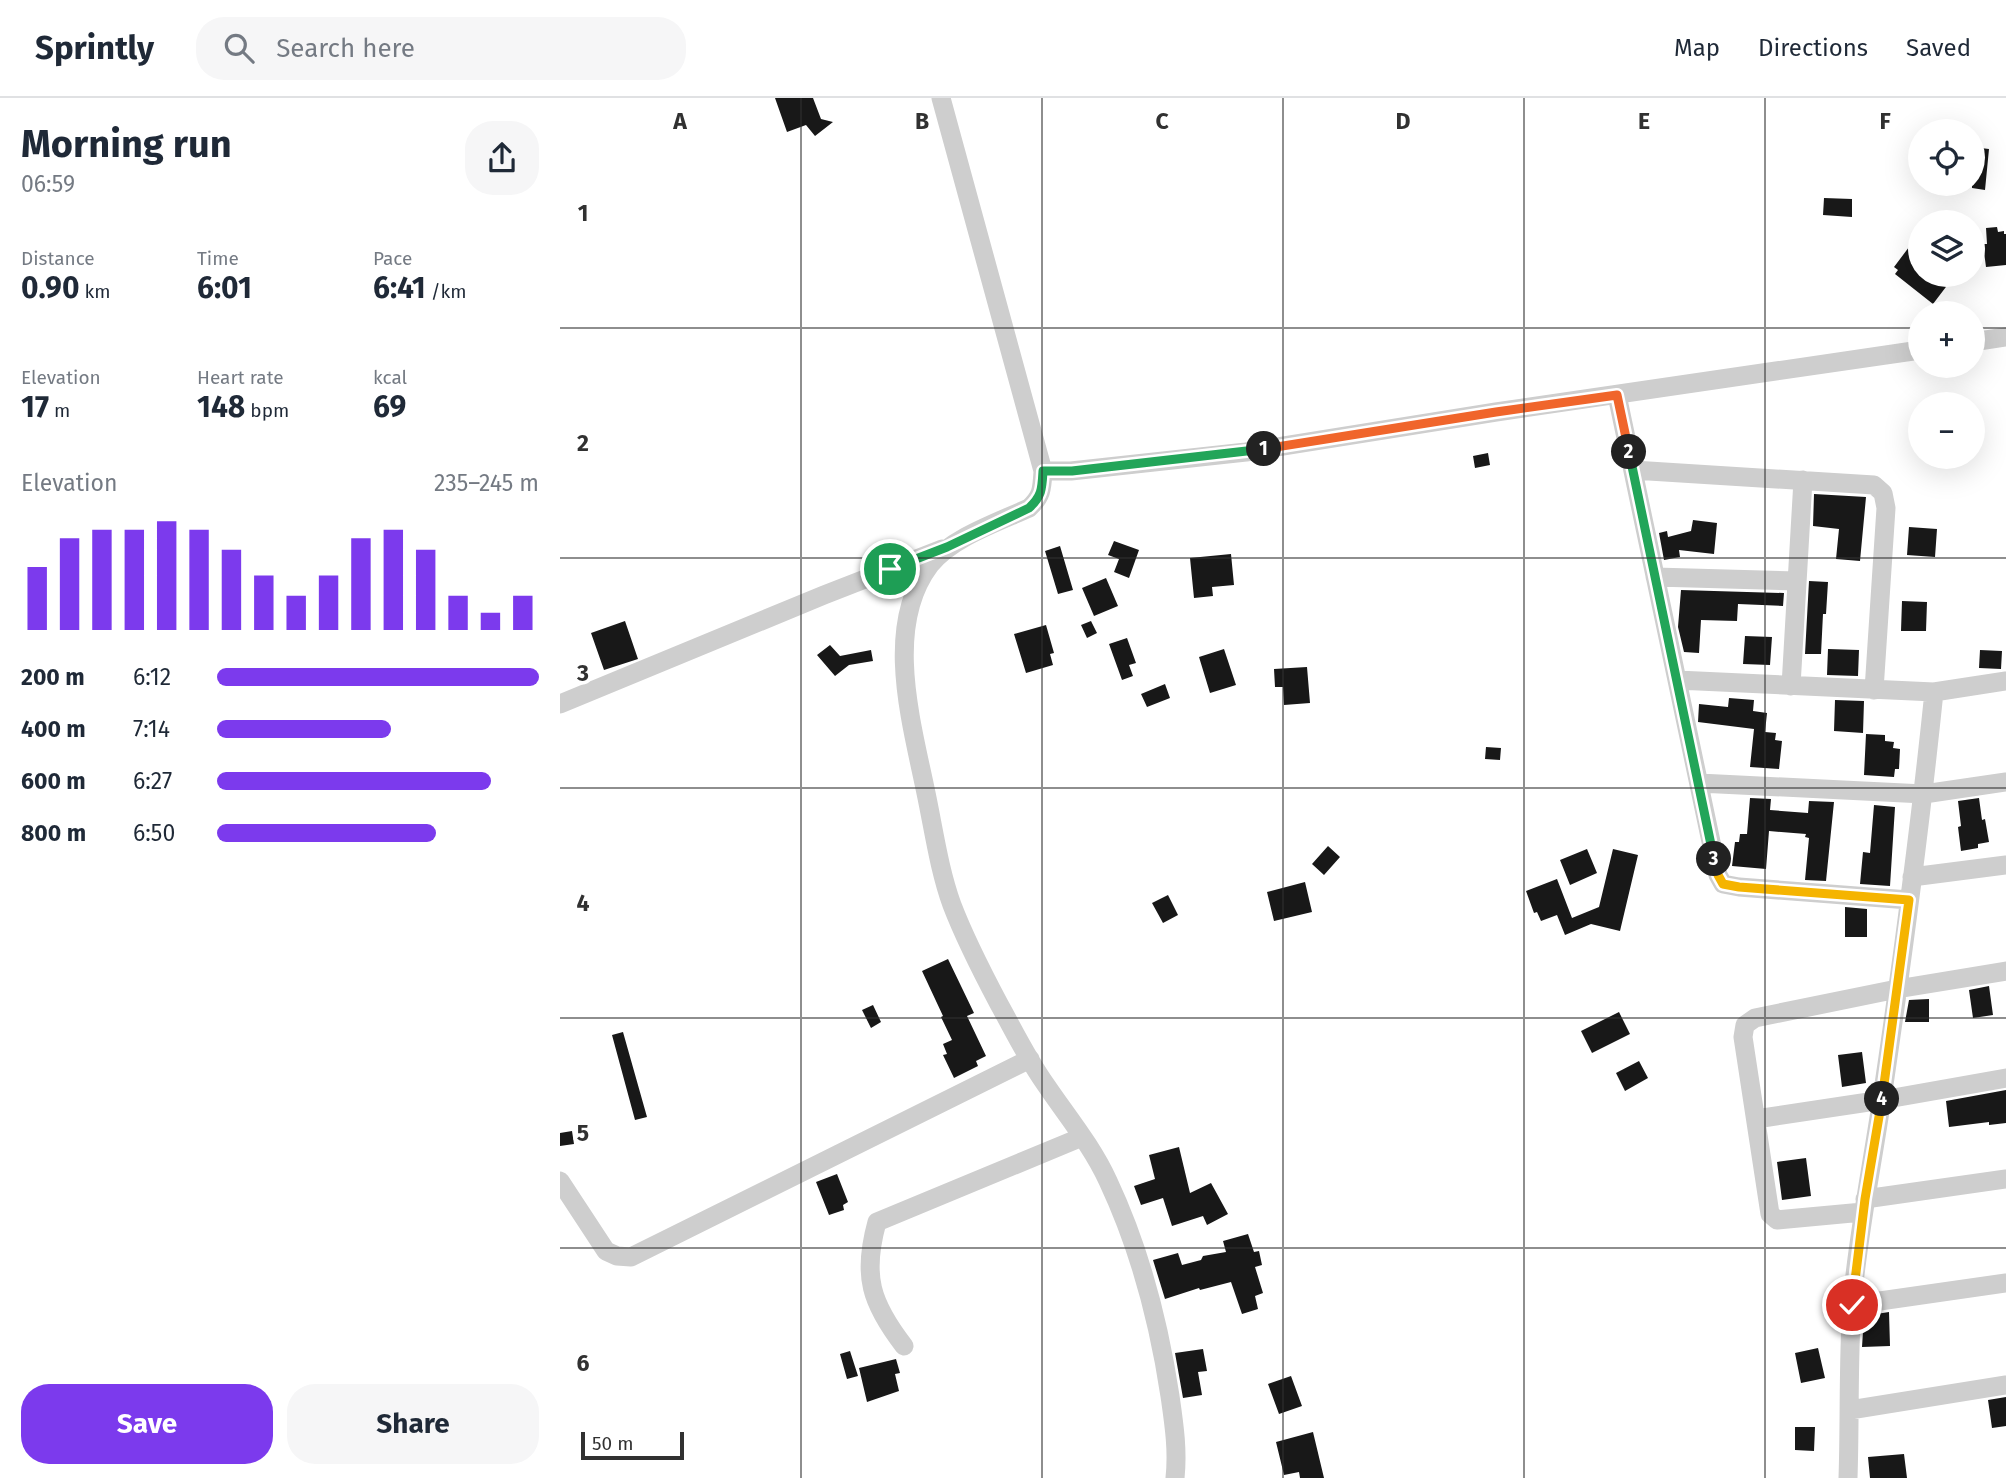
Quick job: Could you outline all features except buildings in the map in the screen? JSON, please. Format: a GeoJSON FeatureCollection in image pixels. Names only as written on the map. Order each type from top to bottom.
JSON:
{"type":"FeatureCollection","features":[{"type":"Feature","properties":{"kind":"street"},"geometry":{"type":"LineString","coordinates":[[560,704],[947,547],[1029,508],[1039,499],[1043,471],[941,98]]}},
{"type":"Feature","properties":{"kind":"street"},"geometry":{"type":"LineString","coordinates":[[1985,340],[2006,337]]}},
{"type":"Feature","properties":{"kind":"street"},"geometry":{"type":"LineString","coordinates":[[1043,471],[1072,471],[1246,452],[1496,412],[1908,352]]}},
{"type":"Feature","properties":{"kind":"street"},"geometry":{"type":"LineString","coordinates":[[1617,395],[1718,875],[1723,884],[1909,900]]}},
{"type":"Feature","properties":{"kind":"street"},"geometry":{"type":"LineString","coordinates":[[1633,470],[1874,485],[1883,493],[1886,508],[1874,690]]}},
{"type":"Feature","properties":{"kind":"street"},"geometry":{"type":"LineString","coordinates":[[1791,686],[1803,480]]}},
{"type":"Feature","properties":{"kind":"street"},"geometry":{"type":"LineString","coordinates":[[947,547],[929,566],[917,590],[906,620],[904,655],[908,700],[942,874],[952,905],[999,1003],[1043,1082],[1097,1159],[1110,1185],[1143,1272],[1163,1353],[1176,1437],[1175,1478]]}},
{"type":"Feature","properties":{"kind":"street"},"geometry":{"type":"LineString","coordinates":[[1655,577],[1797,581]]}},
{"type":"Feature","properties":{"kind":"street"},"geometry":{"type":"LineString","coordinates":[[1677,680],[1934,692],[2006,681]]}},
{"type":"Feature","properties":{"kind":"street"},"geometry":{"type":"LineString","coordinates":[[1848,1478],[1852,1305],[1924,794],[1934,692]]}},
{"type":"Feature","properties":{"kind":"street"},"geometry":{"type":"LineString","coordinates":[[1699,783],[1924,794],[2006,782]]}},
{"type":"Feature","properties":{"kind":"street"},"geometry":{"type":"LineString","coordinates":[[1912,877],[2006,865]]}},
{"type":"Feature","properties":{"kind":"street"},"geometry":{"type":"LineString","coordinates":[[2006,971],[1897,989],[1755,1018],[1745,1025],[1743,1037],[1770,1214],[1777,1220],[2006,1179]]}},
{"type":"Feature","properties":{"kind":"street"},"geometry":{"type":"LineString","coordinates":[[560,1181],[606,1251],[617,1256],[631,1257],[1030,1059]]}},
{"type":"Feature","properties":{"kind":"street"},"geometry":{"type":"LineString","coordinates":[[1756,1119],[2006,1078]]}},
{"type":"Feature","properties":{"kind":"street"},"geometry":{"type":"LineString","coordinates":[[904,1346],[889,1326],[873,1293],[869,1269],[877,1222],[1082,1138]]}},
{"type":"Feature","properties":{"kind":"street"},"geometry":{"type":"LineString","coordinates":[[1852,1305],[2006,1283]]}},
{"type":"Feature","properties":{"kind":"street"},"geometry":{"type":"LineString","coordinates":[[1850,1410],[2006,1385]]}},
{"type":"Feature","properties":{"kind":"route"},"geometry":{"type":"LineString","coordinates":[[890,569],[947,547],[1029,508],[1039,499],[1043,471],[1072,471],[1246,452],[1617,395],[1718,875],[1723,884],[1909,900],[1852,1305]]}}]}
